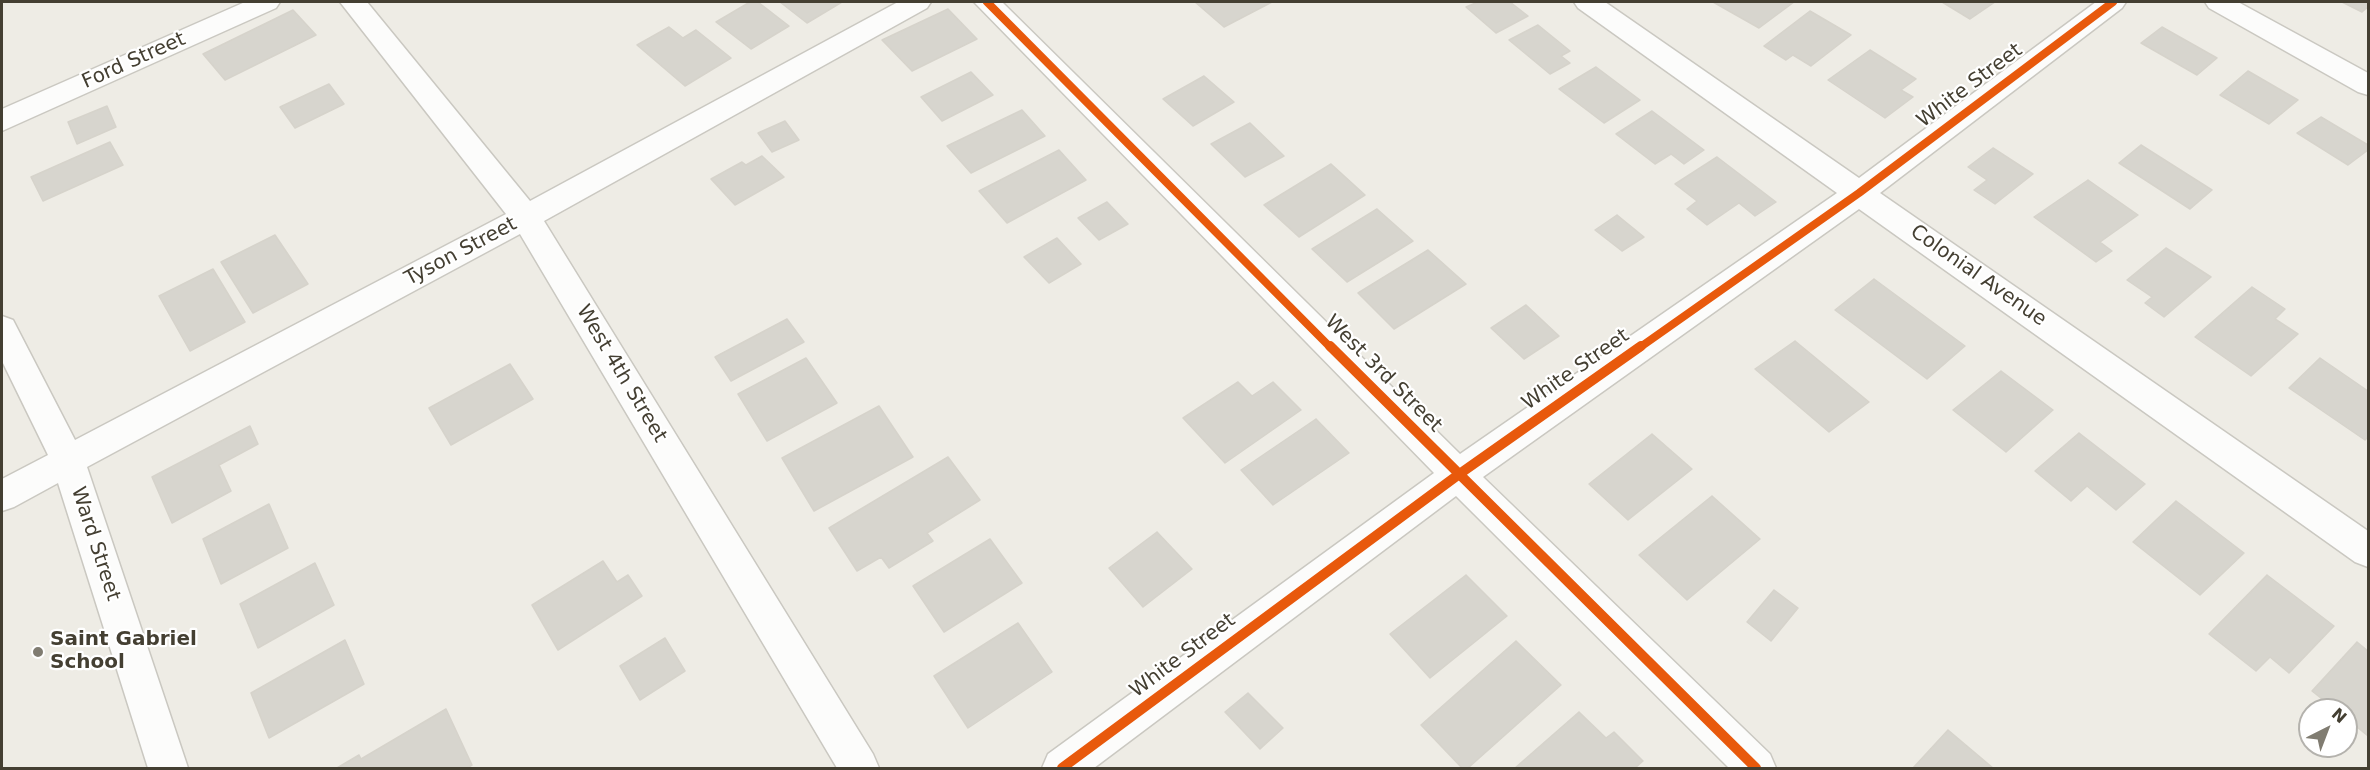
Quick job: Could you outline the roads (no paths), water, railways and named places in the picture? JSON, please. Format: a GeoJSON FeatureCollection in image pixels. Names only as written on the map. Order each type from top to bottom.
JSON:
{"type":"FeatureCollection","features":[{"type":"Feature","properties":{"kind":"street","name":"Ford Street"},"geometry":{"type":"LineString","coordinates":[[2,121],[267,2]]}},
{"type":"Feature","properties":{"kind":"street","name":"West 4th Street"},"geometry":{"type":"LineString","coordinates":[[354,2],[526,217],[859,768]]}},
{"type":"Feature","properties":{"kind":"street","name":"Tyson Street"},"geometry":{"type":"LineString","coordinates":[[2,496],[526,217],[918,2]]}},
{"type":"Feature","properties":{"kind":"street","name":"West 3rd Street"},"geometry":{"type":"LineString","coordinates":[[987,2],[1458,475],[1756,768]]}},
{"type":"Feature","properties":{"kind":"street","name":"Colonial Avenue"},"geometry":{"type":"LineString","coordinates":[[1587,2],[2368,551]]}},
{"type":"Feature","properties":{"kind":"street","name":"White Street"},"geometry":{"type":"LineString","coordinates":[[1062,768],[1458,475],[1859,193],[2113,2]]}},
{"type":"Feature","properties":{"kind":"street"},"geometry":{"type":"LineString","coordinates":[[2218,2],[2368,85]]}},
{"type":"Feature","properties":{"kind":"street","name":"Ward Street"},"geometry":{"type":"LineString","coordinates":[[2,328],[68,460],[168,768]]}},
{"type":"Feature","properties":{"kind":"place","name":"Saint Gabriel School"},"geometry":{"type":"Point","coordinates":[38,652]}}]}
